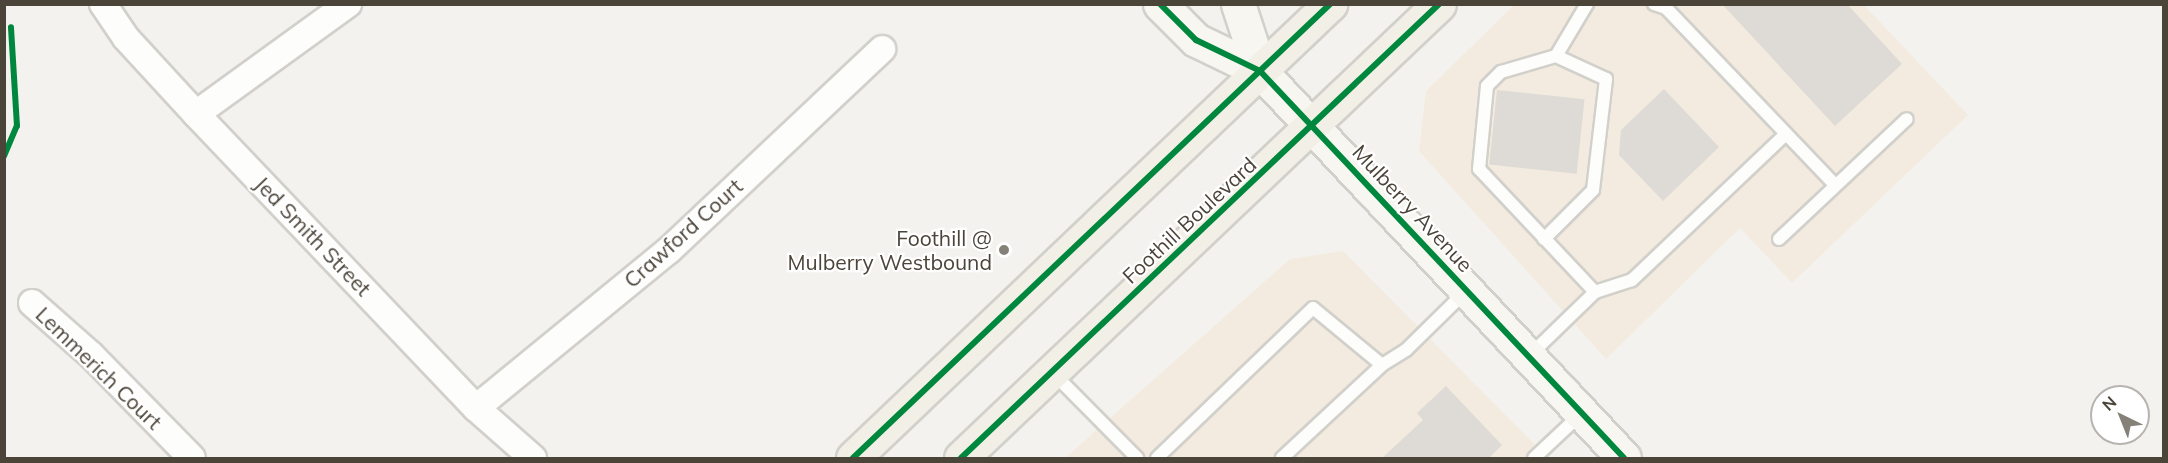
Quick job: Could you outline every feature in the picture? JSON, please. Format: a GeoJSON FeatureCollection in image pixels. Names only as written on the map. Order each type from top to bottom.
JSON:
{"type":"FeatureCollection","features":[{"type":"Feature","properties":{"kind":"main road"},"geometry":{"type":"LineString","coordinates":[[853,459],[1330,4]]}},
{"type":"Feature","properties":{"kind":"main road","name":"Foothill Boulevard"},"geometry":{"type":"LineString","coordinates":[[961,459],[1439,4]]}},
{"type":"Feature","properties":{"kind":"street","name":"Jed Smith Street"},"geometry":{"type":"LineString","coordinates":[[103,4],[126,38],[196,114],[476,408],[533,459]]}},
{"type":"Feature","properties":{"kind":"street"},"geometry":{"type":"LineString","coordinates":[[196,114],[348,4]]}},
{"type":"Feature","properties":{"kind":"street","name":"Mulberry Avenue"},"geometry":{"type":"LineString","coordinates":[[1160,4],[1196,40],[1260,71],[1624,459]]}},
{"type":"Feature","properties":{"kind":"street","name":"Mulberry Avenue"},"geometry":{"type":"LineString","coordinates":[[1238,4],[1260,71]]}},
{"type":"Feature","properties":{"kind":"street","name":"Crawford Court"},"geometry":{"type":"LineString","coordinates":[[476,408],[669,250],[882,49]]}},
{"type":"Feature","properties":{"kind":"street","name":"Lemmerich Court"},"geometry":{"type":"LineString","coordinates":[[32,303],[91,355],[192,459]]}},
{"type":"Feature","properties":{"kind":"lane"},"geometry":{"type":"LineString","coordinates":[[1556,56],[1587,4]]}},
{"type":"Feature","properties":{"kind":"lane"},"geometry":{"type":"LineString","coordinates":[[1654,4],[1666,8],[1835,185]]}},
{"type":"Feature","properties":{"kind":"lane"},"geometry":{"type":"LineString","coordinates":[[1544,239],[1593,190],[1606,79],[1556,56],[1501,72],[1487,86],[1479,169],[1544,239],[1595,292]]}},
{"type":"Feature","properties":{"kind":"lane"},"geometry":{"type":"LineString","coordinates":[[1779,239],[1907,119]]}},
{"type":"Feature","properties":{"kind":"lane"},"geometry":{"type":"LineString","coordinates":[[1529,356],[1595,292],[1632,280],[1786,134]]}},
{"type":"Feature","properties":{"kind":"lane"},"geometry":{"type":"LineString","coordinates":[[1282,459],[1382,365],[1406,350],[1467,290]]}},
{"type":"Feature","properties":{"kind":"lane"},"geometry":{"type":"LineString","coordinates":[[1157,459],[1313,308],[1382,365]]}},
{"type":"Feature","properties":{"kind":"lane"},"geometry":{"type":"LineString","coordinates":[[1052,372],[1137,459]]}},
{"type":"Feature","properties":{"kind":"lane"},"geometry":{"type":"LineString","coordinates":[[1534,459],[1583,413]]}},
{"type":"Feature","properties":{"kind":"shaded area"},"geometry":{"type":"Polygon","coordinates":[[[1514,5],[1864,5],[1968,115],[1792,283],[1740,228],[1606,359],[1419,151],[1426,91],[1514,5]]]}},
{"type":"Feature","properties":{"kind":"shaded area"},"geometry":{"type":"Polygon","coordinates":[[[1343,251],[1548,458],[1065,458],[1290,259],[1343,251]]]}},
{"type":"Feature","properties":{"kind":"building"},"geometry":{"type":"Polygon","coordinates":[[[1722,4],[1847,4],[1902,64],[1835,126],[1722,4]]]}},
{"type":"Feature","properties":{"kind":"building"},"geometry":{"type":"Polygon","coordinates":[[[1664,89],[1719,147],[1663,201],[1619,155],[1621,130],[1664,89]]]}},
{"type":"Feature","properties":{"kind":"building"},"geometry":{"type":"Polygon","coordinates":[[[1497,90],[1585,99],[1577,174],[1489,165],[1497,90]]]}},
{"type":"Feature","properties":{"kind":"building"},"geometry":{"type":"Polygon","coordinates":[[[1446,386],[1502,445],[1489,458],[1382,458],[1423,420],[1417,413],[1446,386]]]}},
{"type":"Feature","properties":{"kind":"cycle path"},"geometry":{"type":"LineString","coordinates":[[1160,4],[1196,40],[1260,71],[1624,458]]}},
{"type":"Feature","properties":{"kind":"cycle path"},"geometry":{"type":"LineString","coordinates":[[853,458],[1330,4]]}},
{"type":"Feature","properties":{"kind":"cycle path"},"geometry":{"type":"LineString","coordinates":[[961,458],[1439,4]]}},
{"type":"Feature","properties":{"kind":"cycle path"},"geometry":{"type":"LineString","coordinates":[[4,156],[17,126],[11,27]]}},
{"type":"Feature","properties":{"kind":"place","name":"Foothill @ Mulberry Westbound"},"geometry":{"type":"Point","coordinates":[1004,250]}}]}
